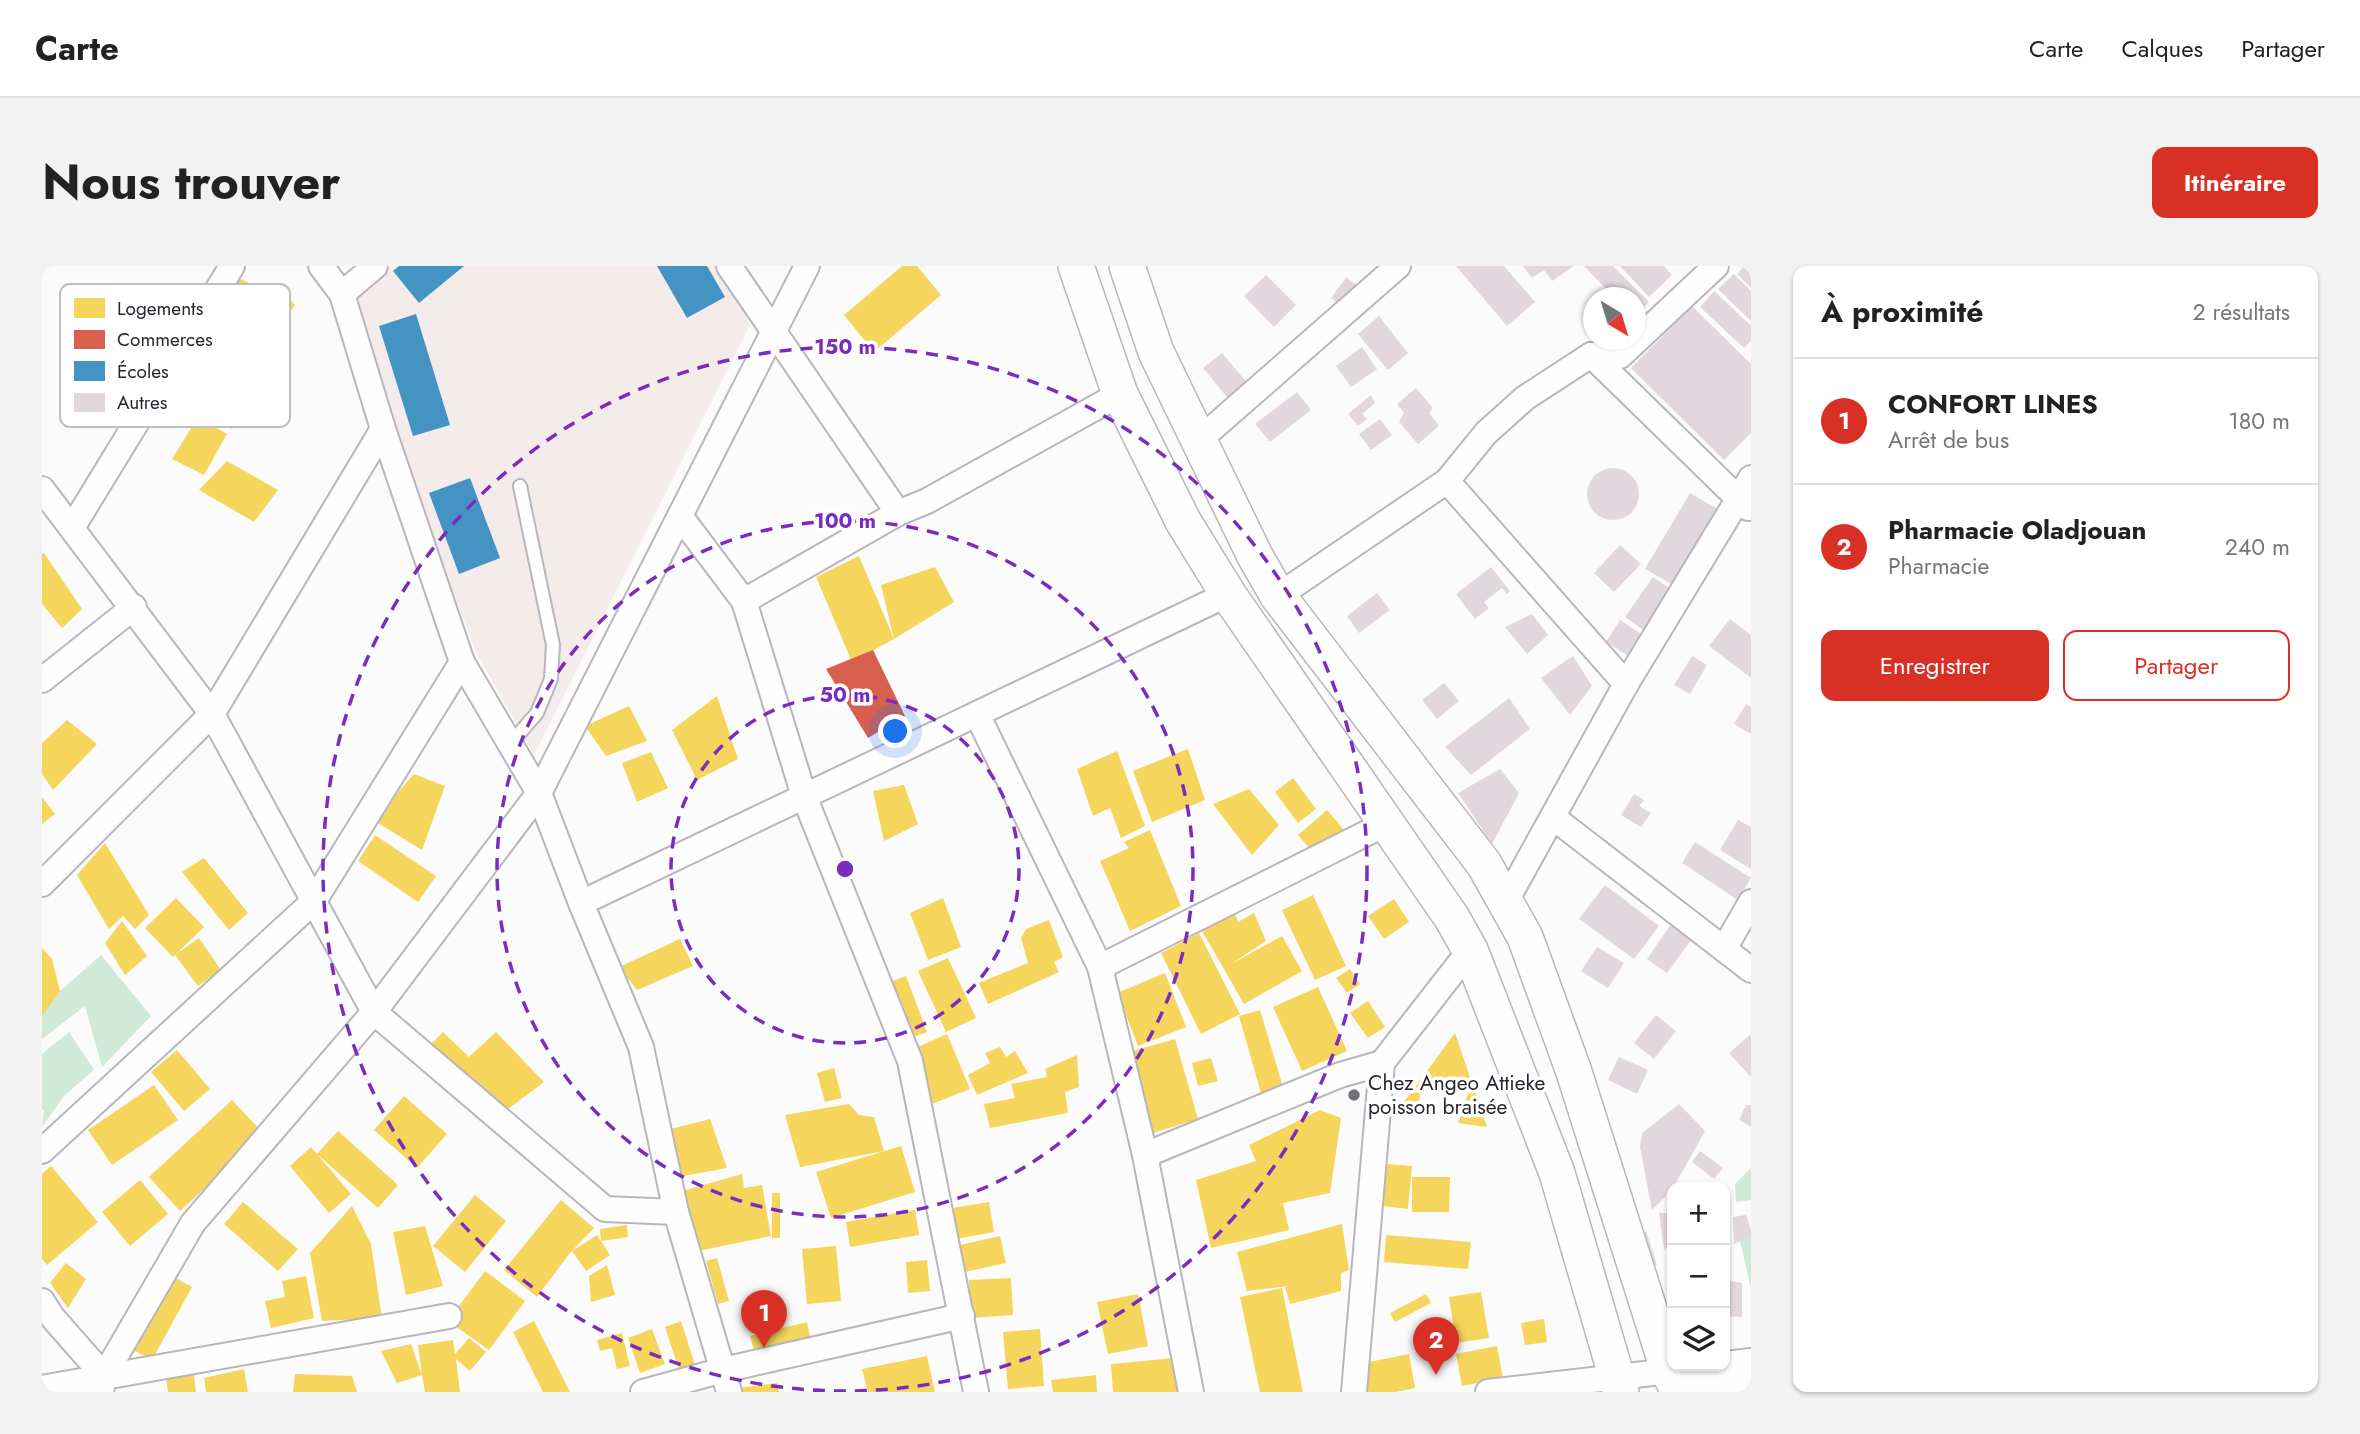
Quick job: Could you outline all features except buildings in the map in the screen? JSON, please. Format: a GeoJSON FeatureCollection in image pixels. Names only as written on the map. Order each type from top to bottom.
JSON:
{"type":"FeatureCollection","features":[{"type":"Feature","properties":{"kind":"highway"},"geometry":{"type":"LineString","coordinates":[[1679,1385],[1751,1385]]}},
{"type":"Feature","properties":{"kind":"street"},"geometry":{"type":"LineString","coordinates":[[221,284],[232,266]]}},
{"type":"Feature","properties":{"kind":"street"},"geometry":{"type":"LineString","coordinates":[[321,266],[342,294],[383,429],[462,662],[539,793],[641,1047],[676,1212],[726,1381]]}},
{"type":"Feature","properties":{"kind":"street"},"geometry":{"type":"LineString","coordinates":[[342,294],[375,266]]}},
{"type":"Feature","properties":{"kind":"street"},"geometry":{"type":"LineString","coordinates":[[729,266],[898,513]]}},
{"type":"Feature","properties":{"kind":"street"},"geometry":{"type":"LineString","coordinates":[[103,1384],[193,1223],[374,1012],[539,793],[807,266]]}},
{"type":"Feature","properties":{"kind":"street"},"geometry":{"type":"LineString","coordinates":[[1076,266],[1120,394],[1183,521],[1228,594],[1452,918],[1470,950],[1556,1173],[1618,1384]]}},
{"type":"Feature","properties":{"kind":"street"},"geometry":{"type":"LineString","coordinates":[[1127,266],[1156,352],[1255,556],[1278,596],[1484,864],[1525,937],[1574,1072],[1679,1385]]}},
{"type":"Feature","properties":{"kind":"street"},"geometry":{"type":"LineString","coordinates":[[1198,441],[1398,266]]}},
{"type":"Feature","properties":{"kind":"street"},"geometry":{"type":"LineString","coordinates":[[1278,596],[1447,481],[1486,433],[1525,398],[1591,355],[1620,356],[1716,266]]}},
{"type":"Feature","properties":{"kind":"street"},"geometry":{"type":"LineString","coordinates":[[1506,901],[1626,684],[1747,496],[1591,355]]}},
{"type":"Feature","properties":{"kind":"street"},"geometry":{"type":"LineString","coordinates":[[744,601],[898,513],[927,501],[1120,394]]}},
{"type":"Feature","properties":{"kind":"street"},"geometry":{"type":"LineString","coordinates":[[72,528],[134,427]]}},
{"type":"Feature","properties":{"kind":"street"},"geometry":{"type":"LineString","coordinates":[[42,884],[212,714],[383,429]]}},
{"type":"Feature","properties":{"kind":"street"},"geometry":{"type":"LineString","coordinates":[[1447,481],[1626,684]]}},
{"type":"Feature","properties":{"kind":"street"},"geometry":{"type":"LineString","coordinates":[[42,489],[134,607],[212,714],[374,1012],[605,1209],[676,1212]]}},
{"type":"Feature","properties":{"kind":"street"},"geometry":{"type":"LineString","coordinates":[[680,516],[744,601],[804,796],[909,1061],[976,1392]]}},
{"type":"Feature","properties":{"kind":"street"},"geometry":{"type":"LineString","coordinates":[[581,903],[1228,594]]}},
{"type":"Feature","properties":{"kind":"street"},"geometry":{"type":"LineString","coordinates":[[42,680],[134,607]]}},
{"type":"Feature","properties":{"kind":"street"},"geometry":{"type":"LineString","coordinates":[[42,1151],[314,901],[462,662]]}},
{"type":"Feature","properties":{"kind":"street"},"geometry":{"type":"LineString","coordinates":[[977,713],[1101,967],[1145,1155],[1191,1392]]}},
{"type":"Feature","properties":{"kind":"street"},"geometry":{"type":"LineString","coordinates":[[1553,818],[1751,970]]}},
{"type":"Feature","properties":{"kind":"street"},"geometry":{"type":"LineString","coordinates":[[1101,967],[1387,823]]}},
{"type":"Feature","properties":{"kind":"street"},"geometry":{"type":"LineString","coordinates":[[1724,949],[1751,902]]}},
{"type":"Feature","properties":{"kind":"street"},"geometry":{"type":"LineString","coordinates":[[1354,1392],[1382,1063],[1470,950]]}},
{"type":"Feature","properties":{"kind":"street"},"geometry":{"type":"LineString","coordinates":[[1145,1155],[1340,1075],[1382,1063]]}},
{"type":"Feature","properties":{"kind":"street"},"geometry":{"type":"LineString","coordinates":[[42,1301],[103,1384]]}},
{"type":"Feature","properties":{"kind":"street"},"geometry":{"type":"LineString","coordinates":[[42,1388],[103,1384],[449,1316]]}},
{"type":"Feature","properties":{"kind":"street"},"geometry":{"type":"LineString","coordinates":[[643,1392],[726,1381],[962,1316]]}},
{"type":"Feature","properties":{"kind":"street"},"geometry":{"type":"LineString","coordinates":[[1730,1363],[1751,1361]]}},
{"type":"Feature","properties":{"kind":"street"},"geometry":{"type":"LineString","coordinates":[[1488,1392],[1618,1384],[1679,1385],[1704,1371]]}},
{"type":"Feature","properties":{"kind":"lane"},"geometry":{"type":"LineString","coordinates":[[510,744],[537,713],[551,679],[553,645],[520,486]]}},
{"type":"Feature","properties":{"kind":"shaded area"},"geometry":{"type":"Polygon","coordinates":[[[393,266],[721,266],[750,325],[534,755],[478,656],[416,499],[357,296],[393,266]]]}},
{"type":"Feature","properties":{"kind":"green space"},"geometry":{"type":"Polygon","coordinates":[[[101,955],[151,1016],[102,1067],[85,1006],[42,1039],[42,1007],[101,955]]]}},
{"type":"Feature","properties":{"kind":"green space"},"geometry":{"type":"Polygon","coordinates":[[[69,1032],[94,1070],[64,1096],[42,1127],[42,1054],[69,1032]]]}},
{"type":"Feature","properties":{"kind":"green space"},"geometry":{"type":"Polygon","coordinates":[[[1751,1168],[1751,1200],[1736,1202],[1735,1184],[1751,1168]]]}},
{"type":"Feature","properties":{"kind":"green space"},"geometry":{"type":"Polygon","coordinates":[[[1751,1237],[1751,1289],[1740,1241],[1751,1237]]]}},
{"type":"Feature","properties":{"kind":"place","name":"Chez Angeo Attieke poisson braisée"},"geometry":{"type":"Point","coordinates":[1354,1095]}},
{"type":"Feature","properties":{"kind":"place","name":"CONFORT LINES"},"geometry":{"type":"Point","coordinates":[764,1348]}},
{"type":"Feature","properties":{"kind":"place","name":"Pharmacie Oladjouan"},"geometry":{"type":"Point","coordinates":[1436,1375]}}]}
